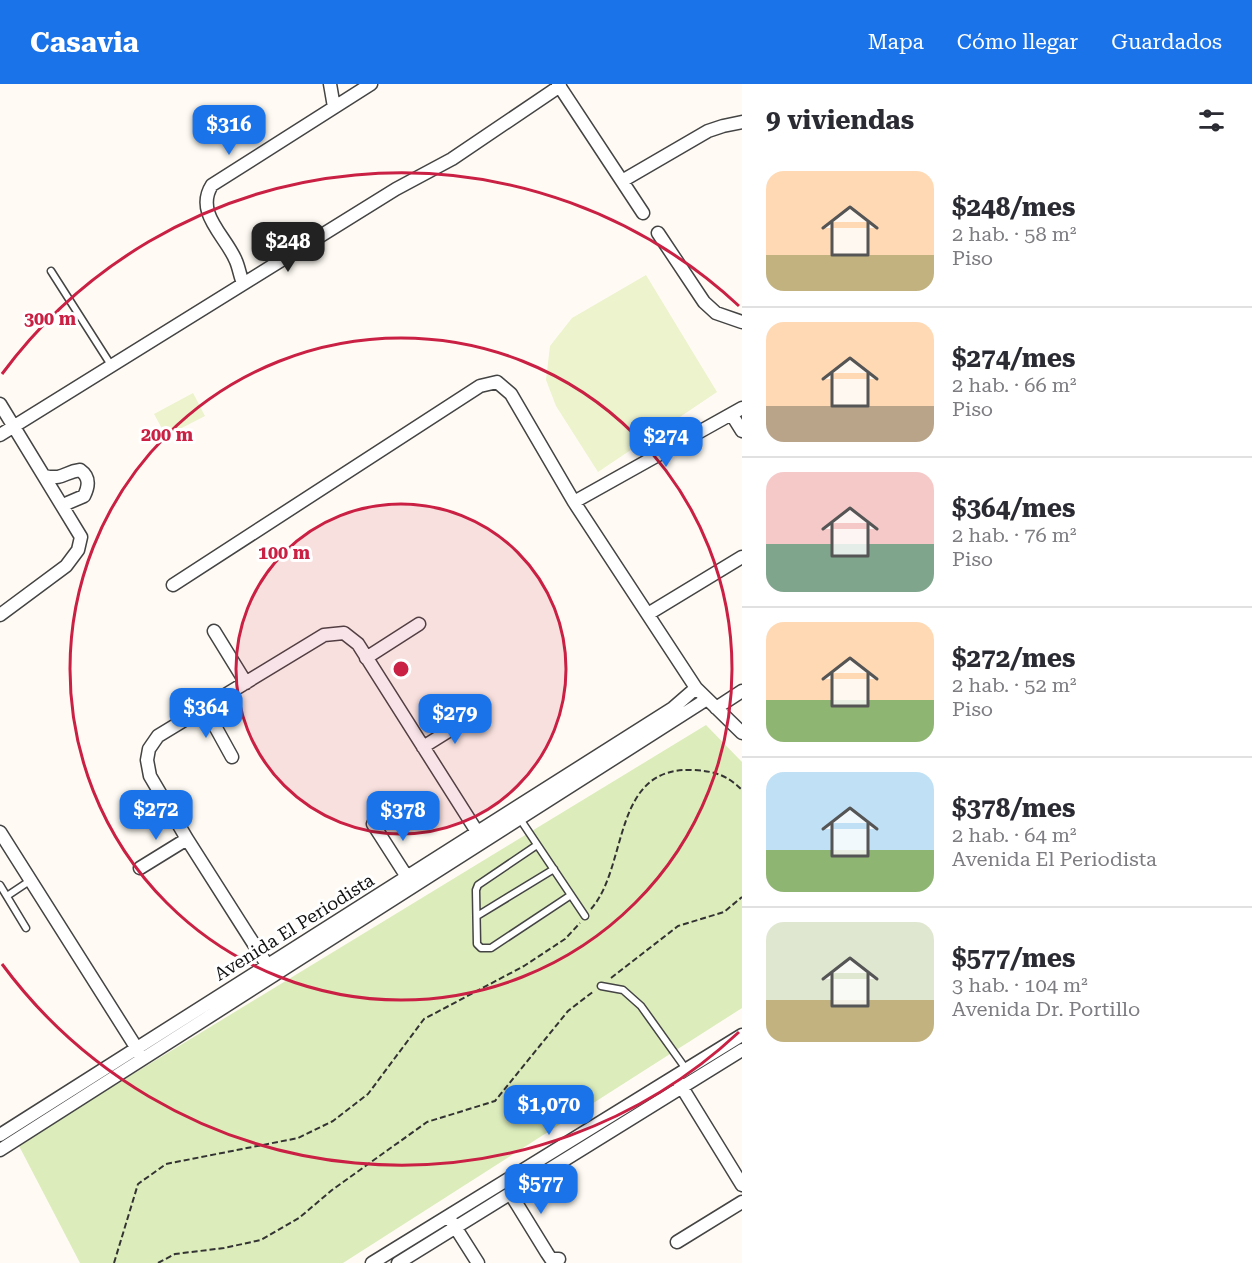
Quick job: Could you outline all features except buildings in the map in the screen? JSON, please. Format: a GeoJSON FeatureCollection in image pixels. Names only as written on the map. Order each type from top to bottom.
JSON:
{"type":"FeatureCollection","features":[{"type":"Feature","properties":{"kind":"street"},"geometry":{"type":"LineString","coordinates":[[330,84],[334,107]]}},
{"type":"Feature","properties":{"kind":"street"},"geometry":{"type":"LineString","coordinates":[[243,284],[236,261],[206,210],[206,194],[212,185],[371,84]]}},
{"type":"Feature","properties":{"kind":"street"},"geometry":{"type":"LineString","coordinates":[[0,435],[396,189],[452,159],[559,85],[643,213]]}},
{"type":"Feature","properties":{"kind":"street"},"geometry":{"type":"LineString","coordinates":[[622,181],[708,131],[742,122]]}},
{"type":"Feature","properties":{"kind":"street"},"geometry":{"type":"LineString","coordinates":[[658,233],[704,302],[716,313],[742,322]]}},
{"type":"Feature","properties":{"kind":"street"},"geometry":{"type":"LineString","coordinates":[[173,585],[480,386],[497,382],[511,394],[574,502],[696,688],[742,733]]}},
{"type":"Feature","properties":{"kind":"street"},"geometry":{"type":"LineString","coordinates":[[0,404],[81,537],[78,550],[66,566],[0,615]]}},
{"type":"Feature","properties":{"kind":"street"},"geometry":{"type":"LineString","coordinates":[[574,502],[737,412],[742,431]]}},
{"type":"Feature","properties":{"kind":"street"},"geometry":{"type":"LineString","coordinates":[[45,476],[57,479],[74,471],[81,470],[84,473],[88,480],[88,488],[84,496],[63,505]]}},
{"type":"Feature","properties":{"kind":"street"},"geometry":{"type":"LineString","coordinates":[[648,614],[742,557]]}},
{"type":"Feature","properties":{"kind":"street"},"geometry":{"type":"LineString","coordinates":[[366,658],[419,624]]}},
{"type":"Feature","properties":{"kind":"street"},"geometry":{"type":"LineString","coordinates":[[214,631],[246,683]]}},
{"type":"Feature","properties":{"kind":"street"},"geometry":{"type":"LineString","coordinates":[[481,837],[358,644],[344,633],[334,632],[324,635],[158,736],[149,749],[147,760],[150,776],[187,839],[271,970],[481,837],[520,819],[712,703],[742,691]]}},
{"type":"Feature","properties":{"kind":"street","name":"Avenida El Periodista"},"geometry":{"type":"LineString","coordinates":[[0,1135],[140,1053],[271,970],[407,877],[481,837],[673,708],[696,688]]}},
{"type":"Feature","properties":{"kind":"street"},"geometry":{"type":"LineString","coordinates":[[205,708],[232,757]]}},
{"type":"Feature","properties":{"kind":"street"},"geometry":{"type":"LineString","coordinates":[[423,747],[471,717]]}},
{"type":"Feature","properties":{"kind":"street"},"geometry":{"type":"LineString","coordinates":[[373,824],[407,877]]}},
{"type":"Feature","properties":{"kind":"street"},"geometry":{"type":"LineString","coordinates":[[0,832],[140,1053],[0,1150]]}},
{"type":"Feature","properties":{"kind":"street"},"geometry":{"type":"LineString","coordinates":[[140,868],[187,839]]}},
{"type":"Feature","properties":{"kind":"street"},"geometry":{"type":"LineString","coordinates":[[398,1263],[510,1193],[742,1035]]}},
{"type":"Feature","properties":{"kind":"street"},"geometry":{"type":"LineString","coordinates":[[372,1263],[681,1077],[742,1050]]}},
{"type":"Feature","properties":{"kind":"street"},"geometry":{"type":"LineString","coordinates":[[681,1077],[737,1166],[742,1185]]}},
{"type":"Feature","properties":{"kind":"street"},"geometry":{"type":"LineString","coordinates":[[510,1193],[549,1257],[553,1260],[559,1259]]}},
{"type":"Feature","properties":{"kind":"street"},"geometry":{"type":"LineString","coordinates":[[677,1242],[742,1202]]}},
{"type":"Feature","properties":{"kind":"street"},"geometry":{"type":"LineString","coordinates":[[448,1216],[478,1263]]}},
{"type":"Feature","properties":{"kind":"lane"},"geometry":{"type":"LineString","coordinates":[[51,271],[111,365]]}},
{"type":"Feature","properties":{"kind":"lane"},"geometry":{"type":"LineString","coordinates":[[520,819],[585,916]]}},
{"type":"Feature","properties":{"kind":"lane"},"geometry":{"type":"LineString","coordinates":[[537,845],[478,885],[476,890],[477,944],[481,948],[491,948],[571,895]]}},
{"type":"Feature","properties":{"kind":"lane"},"geometry":{"type":"LineString","coordinates":[[477,916],[554,869]]}},
{"type":"Feature","properties":{"kind":"lane"},"geometry":{"type":"LineString","coordinates":[[7,896],[31,880]]}},
{"type":"Feature","properties":{"kind":"lane"},"geometry":{"type":"LineString","coordinates":[[0,885],[26,928]]}},
{"type":"Feature","properties":{"kind":"lane"},"geometry":{"type":"LineString","coordinates":[[601,986],[623,990],[641,1006],[681,1077]]}},
{"type":"Feature","properties":{"kind":"path"},"geometry":{"type":"LineString","coordinates":[[114,1263],[138,1184],[166,1164],[298,1138],[333,1121],[368,1094],[424,1019],[524,966],[565,939],[598,902],[611,875],[627,816],[636,797],[657,777],[680,770],[706,771],[730,778],[742,790]]}},
{"type":"Feature","properties":{"kind":"path"},"geometry":{"type":"LineString","coordinates":[[158,1263],[175,1254],[224,1248],[261,1240],[299,1218],[332,1190],[427,1122],[495,1101],[568,1011],[678,926],[723,912],[742,897]]}},
{"type":"Feature","properties":{"kind":"green space"},"geometry":{"type":"Polygon","coordinates":[[[646,275],[717,392],[598,472],[556,406],[546,380],[550,346],[572,318],[646,275]]]}},
{"type":"Feature","properties":{"kind":"green space"},"geometry":{"type":"Polygon","coordinates":[[[193,393],[205,416],[166,436],[154,414],[193,393]]]}},
{"type":"Feature","properties":{"kind":"green space"},"geometry":{"type":"Polygon","coordinates":[[[706,725],[742,762],[742,1008],[343,1263],[80,1263],[18,1144],[706,725]]]}}]}
